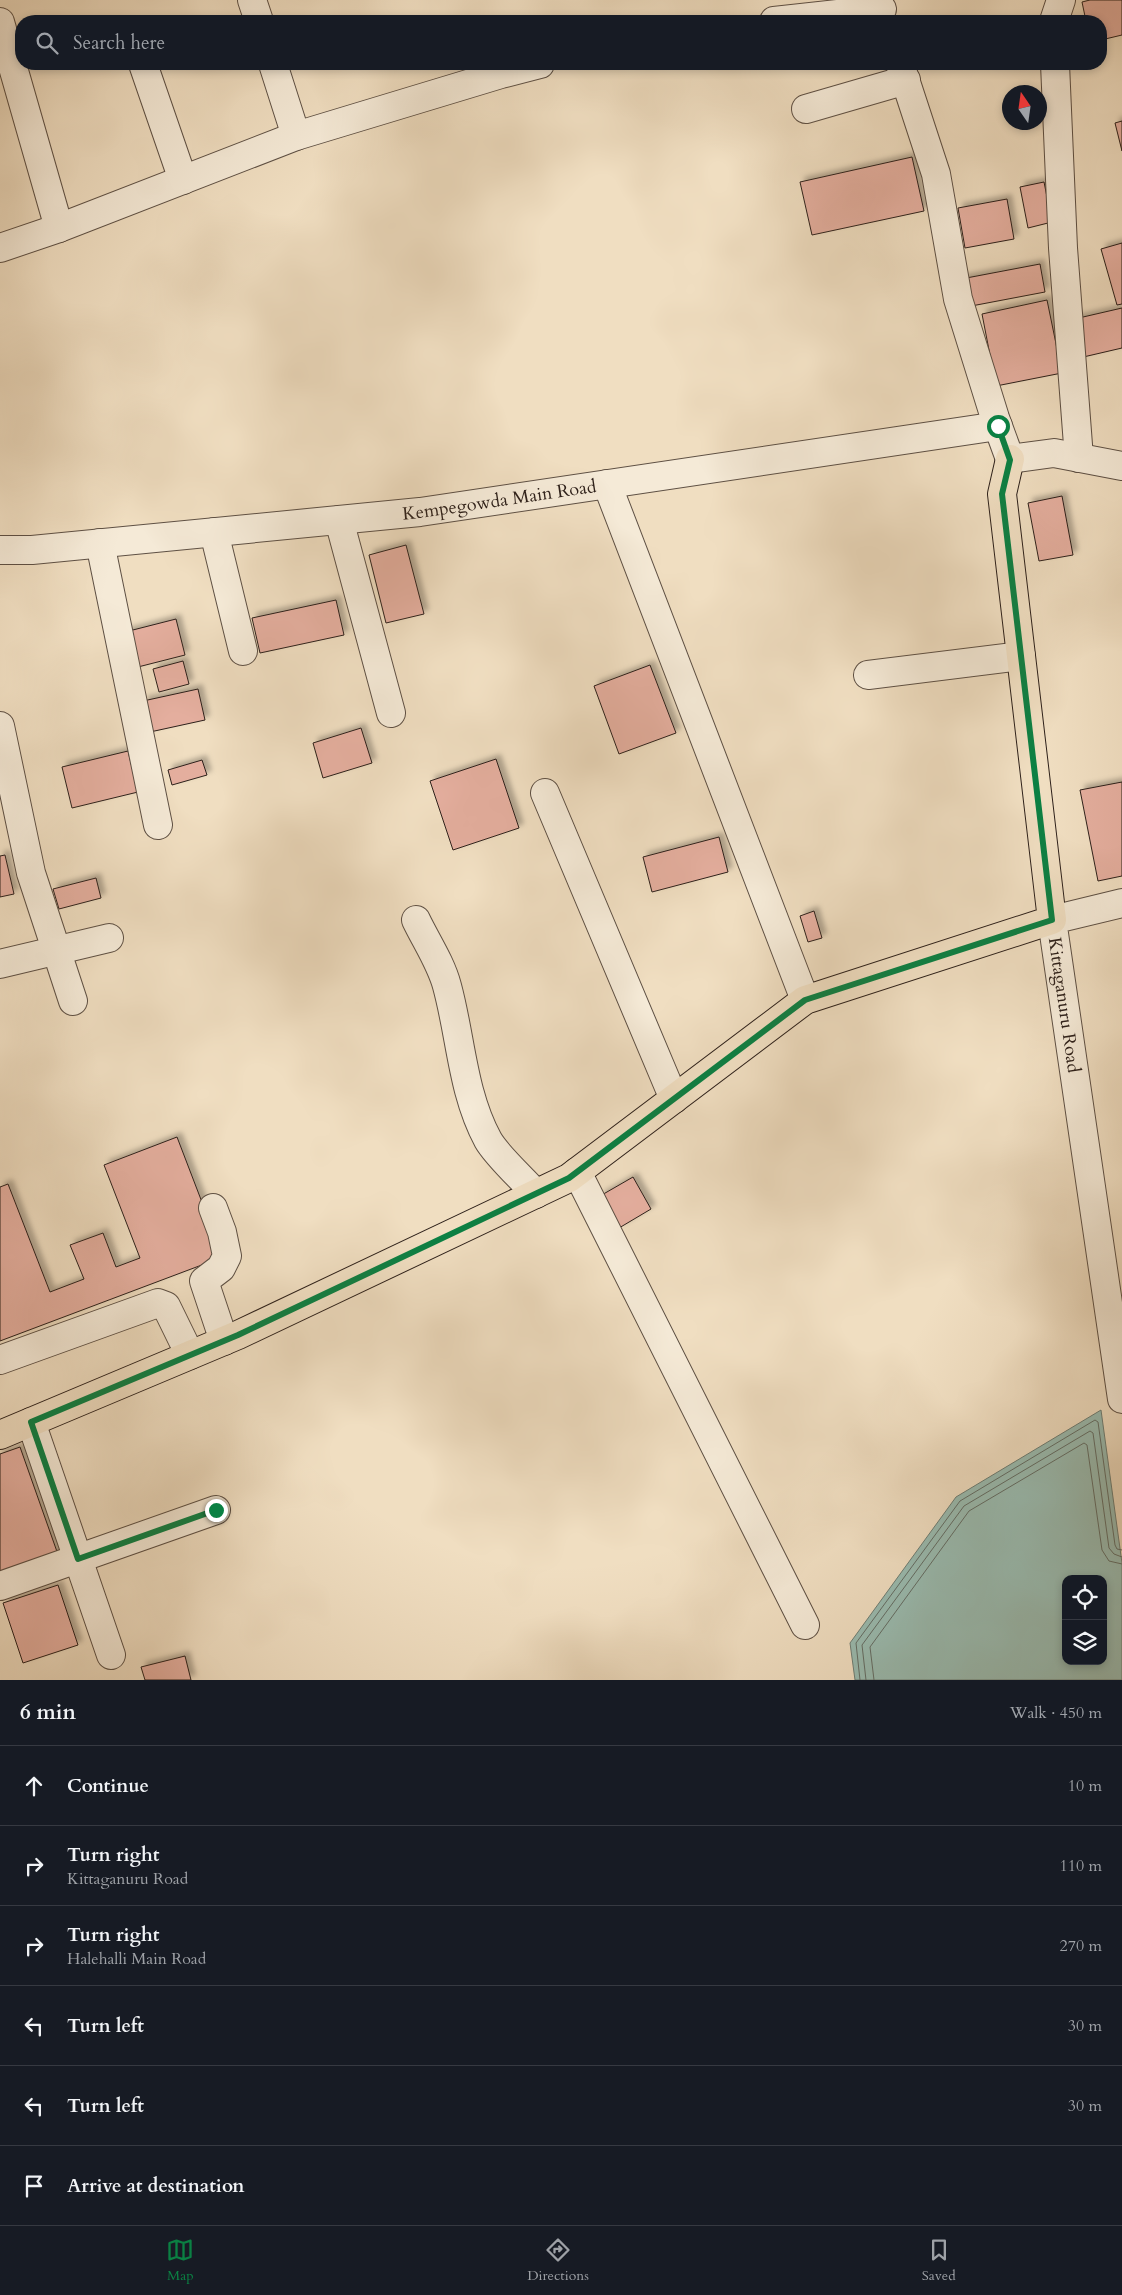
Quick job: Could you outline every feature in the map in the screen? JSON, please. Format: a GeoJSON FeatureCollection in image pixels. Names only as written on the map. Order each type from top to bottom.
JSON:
{"type":"FeatureCollection","features":[{"type":"Feature","properties":{"kind":"main road","name":"Kittaganuru Road"},"geometry":{"type":"LineString","coordinates":[[1010,460],[1002,494],[1052,920]]}},
{"type":"Feature","properties":{"kind":"main road"},"geometry":{"type":"LineString","coordinates":[[0,1435],[224,1340],[569,1178],[805,1000],[1052,920]]}},
{"type":"Feature","properties":{"kind":"street"},"geometry":{"type":"LineString","coordinates":[[252,0],[257,15]]}},
{"type":"Feature","properties":{"kind":"street"},"geometry":{"type":"LineString","coordinates":[[1056,15],[1061,0]]}},
{"type":"Feature","properties":{"kind":"street"},"geometry":{"type":"LineString","coordinates":[[833,15],[882,10]]}},
{"type":"Feature","properties":{"kind":"street"},"geometry":{"type":"LineString","coordinates":[[0,22],[59,228]]}},
{"type":"Feature","properties":{"kind":"street"},"geometry":{"type":"LineString","coordinates":[[145,70],[183,180]]}},
{"type":"Feature","properties":{"kind":"street"},"geometry":{"type":"LineString","coordinates":[[275,70],[296,136]]}},
{"type":"Feature","properties":{"kind":"street"},"geometry":{"type":"LineString","coordinates":[[0,248],[59,228],[296,136],[516,70]]}},
{"type":"Feature","properties":{"kind":"street"},"geometry":{"type":"LineString","coordinates":[[1055,70],[1063,248],[1079,458]]}},
{"type":"Feature","properties":{"kind":"street"},"geometry":{"type":"LineString","coordinates":[[806,109],[903,72],[936,174],[958,299],[1010,460],[1054,453],[1122,466]]}},
{"type":"Feature","properties":{"kind":"street","name":"Kempegowda Main Road"},"geometry":{"type":"LineString","coordinates":[[0,550],[32,550],[420,512],[998,426]]}},
{"type":"Feature","properties":{"kind":"street"},"geometry":{"type":"LineString","coordinates":[[607,484],[805,1000]]}},
{"type":"Feature","properties":{"kind":"street"},"geometry":{"type":"LineString","coordinates":[[339,520],[390,713]]}},
{"type":"Feature","properties":{"kind":"street"},"geometry":{"type":"LineString","coordinates":[[214,532],[243,651]]}},
{"type":"Feature","properties":{"kind":"street"},"geometry":{"type":"LineString","coordinates":[[100,543],[158,825]]}},
{"type":"Feature","properties":{"kind":"street"},"geometry":{"type":"LineString","coordinates":[[868,675],[1021,656]]}},
{"type":"Feature","properties":{"kind":"street"},"geometry":{"type":"LineString","coordinates":[[0,726],[31,872],[73,1001]]}},
{"type":"Feature","properties":{"kind":"street"},"geometry":{"type":"LineString","coordinates":[[545,794],[674,1099]]}},
{"type":"Feature","properties":{"kind":"street"},"geometry":{"type":"LineString","coordinates":[[1052,920],[1122,903]]}},
{"type":"Feature","properties":{"kind":"street"},"geometry":{"type":"LineString","coordinates":[[416,920],[446,983],[455,1018],[462,1064],[474,1110],[489,1142],[536,1194]]}},
{"type":"Feature","properties":{"kind":"street","name":"Kittaganuru Road"},"geometry":{"type":"LineString","coordinates":[[1052,920],[1122,1399]]}},
{"type":"Feature","properties":{"kind":"street"},"geometry":{"type":"LineString","coordinates":[[0,964],[109,938]]}},
{"type":"Feature","properties":{"kind":"street"},"geometry":{"type":"LineString","coordinates":[[578,1172],[805,1625]]}},
{"type":"Feature","properties":{"kind":"street"},"geometry":{"type":"LineString","coordinates":[[213,1208],[222,1232],[227,1256],[221,1268],[204,1281],[224,1340]]}},
{"type":"Feature","properties":{"kind":"street"},"geometry":{"type":"LineString","coordinates":[[0,1360],[158,1303],[166,1306],[190,1355]]}},
{"type":"Feature","properties":{"kind":"street"},"geometry":{"type":"LineString","coordinates":[[31,1422],[111,1655]]}},
{"type":"Feature","properties":{"kind":"street"},"geometry":{"type":"LineString","coordinates":[[0,1586],[216,1510]]}},
{"type":"Feature","properties":{"kind":"water"},"geometry":{"type":"Polygon","coordinates":[[[1101,1410],[1122,1563],[1122,1680],[855,1680],[850,1643],[956,1497],[1101,1410]]]}},
{"type":"Feature","properties":{"kind":"building"},"geometry":{"type":"Polygon","coordinates":[[[1090,0],[1122,0],[1122,35],[1107,39],[1107,15],[1085,15],[1082,2],[1090,0]]]}},
{"type":"Feature","properties":{"kind":"building"},"geometry":{"type":"Polygon","coordinates":[[[1122,121],[1122,151],[1115,123],[1122,121]]]}},
{"type":"Feature","properties":{"kind":"building"},"geometry":{"type":"Polygon","coordinates":[[[912,157],[924,211],[812,235],[800,182],[912,157]]]}},
{"type":"Feature","properties":{"kind":"building"},"geometry":{"type":"Polygon","coordinates":[[[1044,182],[1052,222],[1028,228],[1020,187],[1044,182]]]}},
{"type":"Feature","properties":{"kind":"building"},"geometry":{"type":"Polygon","coordinates":[[[1007,199],[1014,239],[965,248],[958,208],[1007,199]]]}},
{"type":"Feature","properties":{"kind":"building"},"geometry":{"type":"Polygon","coordinates":[[[1122,243],[1122,304],[1117,305],[1101,249],[1122,243]]]}},
{"type":"Feature","properties":{"kind":"building"},"geometry":{"type":"Polygon","coordinates":[[[1040,264],[1045,292],[966,307],[961,279],[1040,264]]]}},
{"type":"Feature","properties":{"kind":"building"},"geometry":{"type":"Polygon","coordinates":[[[1047,300],[1062,373],[996,386],[982,314],[1047,300]]]}},
{"type":"Feature","properties":{"kind":"building"},"geometry":{"type":"Polygon","coordinates":[[[1122,308],[1122,348],[1079,358],[1070,320],[1122,308]]]}},
{"type":"Feature","properties":{"kind":"building"},"geometry":{"type":"Polygon","coordinates":[[[1062,496],[1073,555],[1039,561],[1028,503],[1062,496]]]}},
{"type":"Feature","properties":{"kind":"building"},"geometry":{"type":"Polygon","coordinates":[[[406,545],[424,614],[386,623],[369,555],[406,545]]]}},
{"type":"Feature","properties":{"kind":"building"},"geometry":{"type":"Polygon","coordinates":[[[336,600],[344,635],[260,653],[252,618],[336,600]]]}},
{"type":"Feature","properties":{"kind":"building"},"geometry":{"type":"Polygon","coordinates":[[[176,619],[185,655],[134,668],[125,632],[176,619]]]}},
{"type":"Feature","properties":{"kind":"building"},"geometry":{"type":"Polygon","coordinates":[[[183,661],[189,684],[159,692],[153,669],[183,661]]]}},
{"type":"Feature","properties":{"kind":"building"},"geometry":{"type":"Polygon","coordinates":[[[650,665],[676,733],[619,754],[594,686],[650,665]]]}},
{"type":"Feature","properties":{"kind":"building"},"geometry":{"type":"Polygon","coordinates":[[[198,689],[205,720],[150,732],[143,701],[198,689]]]}},
{"type":"Feature","properties":{"kind":"building"},"geometry":{"type":"Polygon","coordinates":[[[361,728],[372,763],[323,778],[313,743],[361,728]]]}},
{"type":"Feature","properties":{"kind":"building"},"geometry":{"type":"Polygon","coordinates":[[[128,751],[138,792],[72,808],[62,767],[128,751]]]}},
{"type":"Feature","properties":{"kind":"building"},"geometry":{"type":"Polygon","coordinates":[[[496,759],[519,828],[453,850],[430,781],[496,759]]]}},
{"type":"Feature","properties":{"kind":"building"},"geometry":{"type":"Polygon","coordinates":[[[202,760],[207,775],[172,785],[168,770],[202,760]]]}},
{"type":"Feature","properties":{"kind":"building"},"geometry":{"type":"Polygon","coordinates":[[[1122,782],[1122,876],[1098,881],[1080,790],[1122,782]]]}},
{"type":"Feature","properties":{"kind":"building"},"geometry":{"type":"Polygon","coordinates":[[[719,837],[728,872],[652,892],[643,857],[719,837]]]}},
{"type":"Feature","properties":{"kind":"building"},"geometry":{"type":"Polygon","coordinates":[[[5,855],[14,894],[0,897],[0,856],[5,855]]]}},
{"type":"Feature","properties":{"kind":"building"},"geometry":{"type":"Polygon","coordinates":[[[96,878],[101,898],[59,909],[53,889],[96,878]]]}},
{"type":"Feature","properties":{"kind":"building"},"geometry":{"type":"Polygon","coordinates":[[[814,911],[822,938],[808,942],[800,916],[814,911]]]}},
{"type":"Feature","properties":{"kind":"building"},"geometry":{"type":"Polygon","coordinates":[[[177,1137],[223,1257],[0,1341],[0,1187],[8,1184],[50,1292],[84,1279],[70,1245],[103,1233],[116,1267],[140,1258],[104,1165],[177,1137]]]}},
{"type":"Feature","properties":{"kind":"building"},"geometry":{"type":"Polygon","coordinates":[[[633,1177],[651,1209],[619,1228],[600,1196],[633,1177]]]}},
{"type":"Feature","properties":{"kind":"building"},"geometry":{"type":"Polygon","coordinates":[[[20,1447],[61,1563],[0,1585],[0,1454],[20,1447]]]}},
{"type":"Feature","properties":{"kind":"building"},"geometry":{"type":"Polygon","coordinates":[[[58,1585],[78,1645],[23,1663],[3,1603],[58,1585]]]}},
{"type":"Feature","properties":{"kind":"building"},"geometry":{"type":"Polygon","coordinates":[[[185,1656],[191,1680],[145,1680],[141,1667],[185,1656]]]}},
{"type":"Feature","properties":{"kind":"route"},"geometry":{"type":"LineString","coordinates":[[216,1510],[78,1559],[31,1422],[238,1335],[569,1178],[805,1000],[1052,920],[1002,494],[1010,460],[998,426]]}}]}
